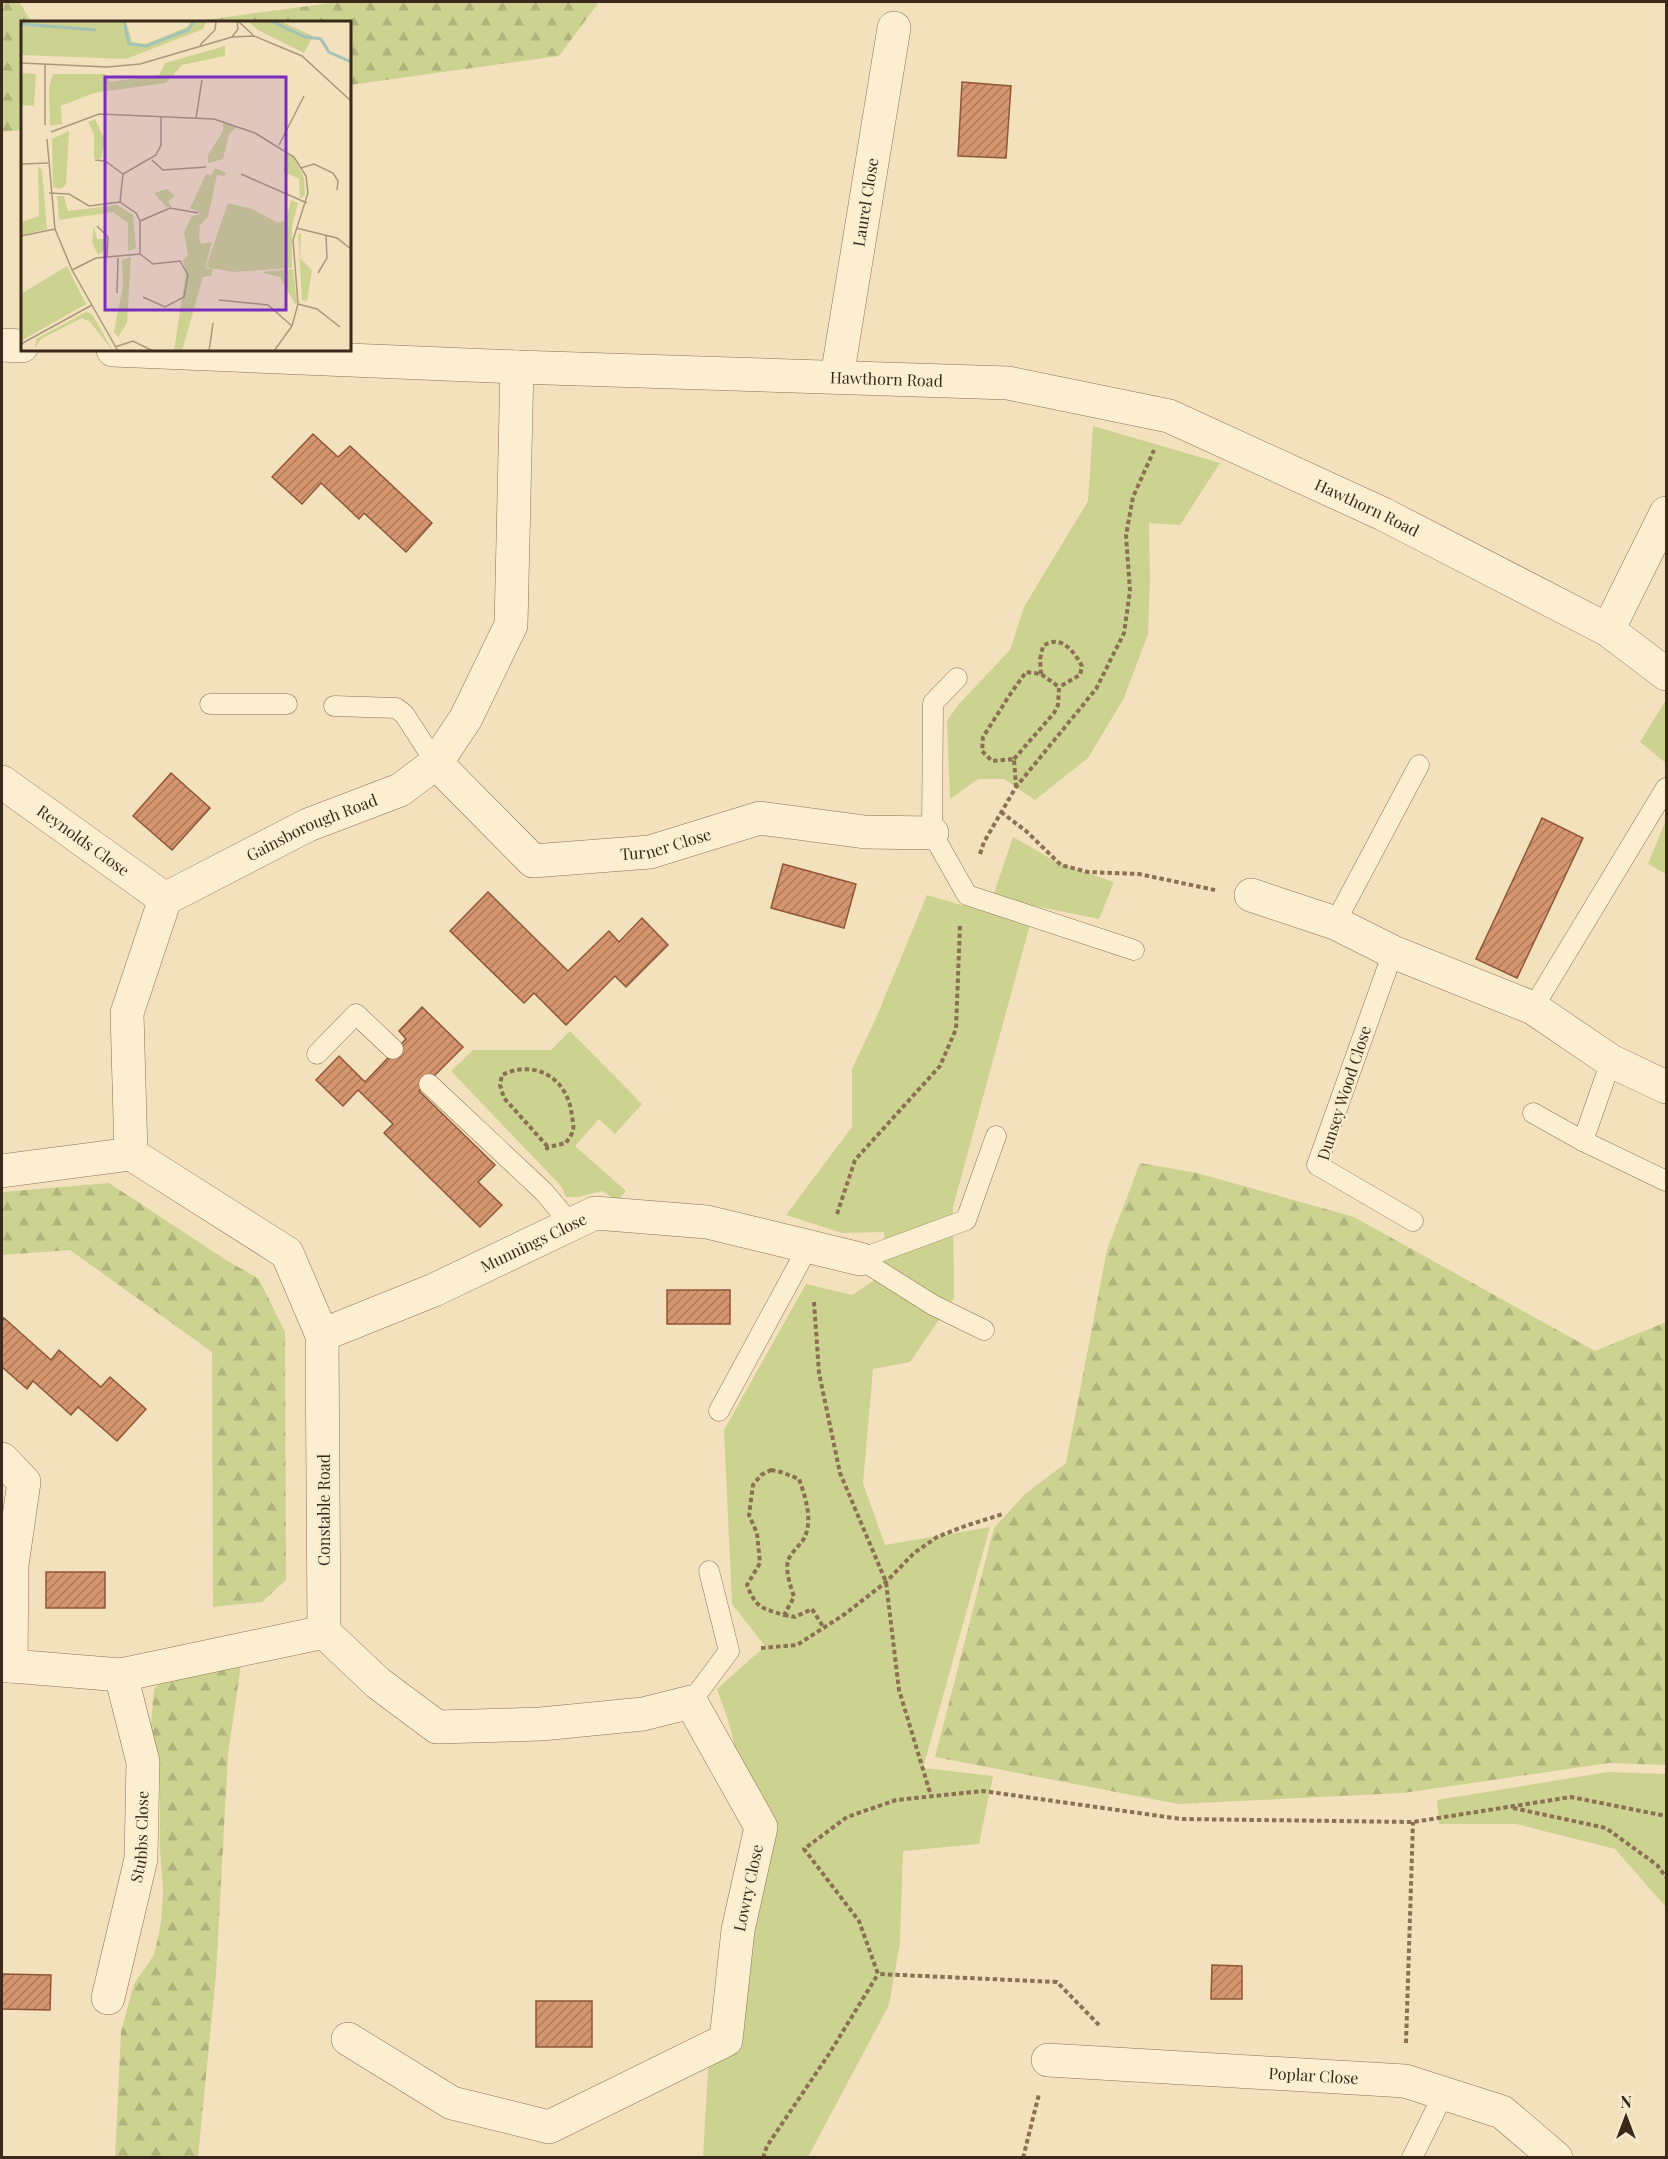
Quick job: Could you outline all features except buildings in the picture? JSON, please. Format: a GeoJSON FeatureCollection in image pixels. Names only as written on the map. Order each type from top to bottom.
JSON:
{"type":"FeatureCollection","features":[{"type":"Feature","properties":{"kind":"street","name":"Laurel Close"},"geometry":{"type":"LineString","coordinates":[[837,377],[894,28]]}},
{"type":"Feature","properties":{"kind":"street"},"geometry":{"type":"LineString","coordinates":[[2,345],[21,346]]}},
{"type":"Feature","properties":{"kind":"street","name":"Hawthorn Road"},"geometry":{"type":"LineString","coordinates":[[137,351],[518,367],[1008,383],[1169,416],[1383,514],[1608,630],[1666,674]]}},
{"type":"Feature","properties":{"kind":"street","name":"Gainsborough Road"},"geometry":{"type":"LineString","coordinates":[[165,899],[309,825],[400,790],[436,763],[466,718],[511,625],[518,367]]}},
{"type":"Feature","properties":{"kind":"street"},"geometry":{"type":"LineString","coordinates":[[1608,630],[1666,513]]}},
{"type":"Feature","properties":{"kind":"street","name":"Turner Close"},"geometry":{"type":"LineString","coordinates":[[436,763],[533,861],[650,852],[759,819],[866,832],[932,833]]}},
{"type":"Feature","properties":{"kind":"street","name":"Reynolds Close"},"geometry":{"type":"LineString","coordinates":[[2,782],[165,899]]}},
{"type":"Feature","properties":{"kind":"street"},"geometry":{"type":"LineString","coordinates":[[1251,895],[1335,922],[1393,952],[1533,1008],[1611,1060],[1666,1087]]}},
{"type":"Feature","properties":{"kind":"street"},"geometry":{"type":"LineString","coordinates":[[2,1171],[131,1154],[127,1013],[165,899]]}},
{"type":"Feature","properties":{"kind":"street","name":"Constable Road"},"geometry":{"type":"LineString","coordinates":[[131,1154],[287,1253],[322,1335],[324,1632]]}},
{"type":"Feature","properties":{"kind":"street","name":"Munnings Close"},"geometry":{"type":"LineString","coordinates":[[322,1335],[434,1290],[594,1214],[707,1222],[860,1259]]}},
{"type":"Feature","properties":{"kind":"street"},"geometry":{"type":"LineString","coordinates":[[2,1460],[24,1482],[12,1565],[6,1666],[121,1675],[324,1632],[378,1683],[438,1727],[541,1724],[643,1714],[691,1702]]}},
{"type":"Feature","properties":{"kind":"street","name":"Stubbs Close"},"geometry":{"type":"LineString","coordinates":[[108,1998],[141,1859],[143,1762],[121,1675]]}},
{"type":"Feature","properties":{"kind":"street","name":"Lowry Close"},"geometry":{"type":"LineString","coordinates":[[348,2039],[452,2103],[549,2127],[726,2040],[738,1930],[761,1827],[691,1702]]}},
{"type":"Feature","properties":{"kind":"street","name":"Poplar Close"},"geometry":{"type":"LineString","coordinates":[[1048,2060],[1405,2081],[1502,2112],[1556,2157]]}},
{"type":"Feature","properties":{"kind":"lane"},"geometry":{"type":"LineString","coordinates":[[957,678],[933,703],[932,833],[967,895],[1134,950]]}},
{"type":"Feature","properties":{"kind":"lane"},"geometry":{"type":"LineString","coordinates":[[210,704],[287,704]]}},
{"type":"Feature","properties":{"kind":"lane"},"geometry":{"type":"LineString","coordinates":[[334,706],[396,708],[404,714],[436,763]]}},
{"type":"Feature","properties":{"kind":"lane"},"geometry":{"type":"LineString","coordinates":[[1335,922],[1419,765]]}},
{"type":"Feature","properties":{"kind":"lane"},"geometry":{"type":"LineString","coordinates":[[1533,1008],[1666,788]]}},
{"type":"Feature","properties":{"kind":"lane","name":"Dunsey Wood Close"},"geometry":{"type":"LineString","coordinates":[[1393,952],[1317,1165],[1413,1221]]}},
{"type":"Feature","properties":{"kind":"lane"},"geometry":{"type":"LineString","coordinates":[[317,1054],[356,1014],[393,1049]]}},
{"type":"Feature","properties":{"kind":"lane"},"geometry":{"type":"LineString","coordinates":[[1583,1141],[1611,1060]]}},
{"type":"Feature","properties":{"kind":"lane"},"geometry":{"type":"LineString","coordinates":[[429,1084],[525,1173],[571,1224]]}},
{"type":"Feature","properties":{"kind":"lane"},"geometry":{"type":"LineString","coordinates":[[1533,1113],[1583,1141],[1666,1181]]}},
{"type":"Feature","properties":{"kind":"lane"},"geometry":{"type":"LineString","coordinates":[[860,1259],[966,1220],[996,1136]]}},
{"type":"Feature","properties":{"kind":"lane"},"geometry":{"type":"LineString","coordinates":[[719,1411],[817,1249]]}},
{"type":"Feature","properties":{"kind":"lane"},"geometry":{"type":"LineString","coordinates":[[860,1259],[933,1305],[984,1330]]}},
{"type":"Feature","properties":{"kind":"lane"},"geometry":{"type":"LineString","coordinates":[[691,1702],[729,1651],[709,1571]]}},
{"type":"Feature","properties":{"kind":"lane"},"geometry":{"type":"LineString","coordinates":[[1412,2157],[1444,2093]]}},
{"type":"Feature","properties":{"kind":"path"},"geometry":{"type":"LineString","coordinates":[[931,1796],[899,1690],[886,1582],[840,1473],[819,1373],[814,1298],[817,1249],[855,1160],[940,1066],[956,1029],[960,916],[984,842],[1016,787],[1096,689],[1124,633],[1130,591],[1126,535],[1133,497],[1169,416]]}},
{"type":"Feature","properties":{"kind":"path"},"geometry":{"type":"LineString","coordinates":[[1041,674],[1040,659],[1043,646],[1059,641],[1073,651],[1082,666],[1080,675],[1059,687]]}},
{"type":"Feature","properties":{"kind":"path"},"geometry":{"type":"LineString","coordinates":[[1026,672],[1041,674],[1059,687],[1058,705],[1054,713],[1014,759],[992,761],[982,751],[983,737],[1026,672]]}},
{"type":"Feature","properties":{"kind":"path"},"geometry":{"type":"LineString","coordinates":[[1014,759],[1016,787]]}},
{"type":"Feature","properties":{"kind":"path"},"geometry":{"type":"LineString","coordinates":[[1001,812],[1026,831],[1061,865],[1088,872],[1139,874],[1203,888],[1251,895]]}},
{"type":"Feature","properties":{"kind":"path"},"geometry":{"type":"LineString","coordinates":[[525,1173],[548,1147],[566,1143],[574,1131],[571,1105],[557,1083],[545,1072],[527,1068],[514,1069],[502,1075],[500,1085],[504,1098],[548,1147]]}},
{"type":"Feature","properties":{"kind":"path"},"geometry":{"type":"LineString","coordinates":[[784,1615],[794,1597],[789,1583],[788,1561],[806,1536],[809,1522],[806,1501],[799,1479],[771,1470],[761,1475],[753,1485],[749,1515],[757,1533],[760,1563],[747,1585],[753,1602],[766,1609],[784,1615],[795,1617],[812,1609],[824,1628]]}},
{"type":"Feature","properties":{"kind":"path"},"geometry":{"type":"LineString","coordinates":[[729,1651],[797,1645],[886,1582],[914,1553],[937,1537],[1003,1514]]}},
{"type":"Feature","properties":{"kind":"path"},"geometry":{"type":"LineString","coordinates":[[878,1974],[859,1921],[804,1849],[848,1816],[896,1800],[983,1791],[1181,1819],[1413,1822],[1571,1797],[1666,1816]]}},
{"type":"Feature","properties":{"kind":"path"},"geometry":{"type":"LineString","coordinates":[[1509,1807],[1606,1828],[1657,1866],[1666,1877]]}},
{"type":"Feature","properties":{"kind":"path"},"geometry":{"type":"LineString","coordinates":[[1405,2081],[1413,1822]]}},
{"type":"Feature","properties":{"kind":"path"},"geometry":{"type":"LineString","coordinates":[[878,1974],[1057,1982],[1140,2066]]}},
{"type":"Feature","properties":{"kind":"path"},"geometry":{"type":"LineString","coordinates":[[763,2157],[767,2146],[830,2054],[878,1974]]}},
{"type":"Feature","properties":{"kind":"path"},"geometry":{"type":"LineString","coordinates":[[1023,2157],[1048,2060]]}},
{"type":"Feature","properties":{"kind":"green space"},"geometry":{"type":"Polygon","coordinates":[[[2,2],[19,2],[31,21],[21,21],[21,130],[2,132],[2,2]]]}},
{"type":"Feature","properties":{"kind":"green space"},"geometry":{"type":"Polygon","coordinates":[[[339,2],[599,2],[559,56],[351,85],[351,21],[196,21],[339,2]]]}},
{"type":"Feature","properties":{"kind":"green space"},"geometry":{"type":"Polygon","coordinates":[[[1093,426],[1220,463],[1180,525],[1149,523],[1148,634],[1124,698],[1088,758],[1035,800],[1004,779],[978,779],[950,799],[947,721],[958,705],[1010,650],[1024,607],[1088,501],[1093,426]]]}},
{"type":"Feature","properties":{"kind":"green space"},"geometry":{"type":"Polygon","coordinates":[[[1666,700],[1666,763],[1640,742],[1666,700]]]}},
{"type":"Feature","properties":{"kind":"green space"},"geometry":{"type":"Polygon","coordinates":[[[1666,820],[1666,874],[1648,864],[1666,820]]]}},
{"type":"Feature","properties":{"kind":"green space"},"geometry":{"type":"Polygon","coordinates":[[[1013,837],[1060,864],[1114,882],[1099,919],[1035,906],[953,1207],[954,1298],[910,1362],[873,1369],[863,1483],[885,1545],[990,1527],[923,1768],[993,1776],[979,1844],[903,1851],[900,1942],[889,2005],[808,2157],[703,2158],[708,2069],[739,2027],[760,1904],[750,1808],[729,1723],[717,1689],[765,1646],[732,1604],[724,1430],[806,1284],[852,1295],[872,1282],[882,1270],[885,1255],[884,1232],[842,1233],[786,1215],[852,1127],[852,1069],[876,1018],[927,895],[979,910],[994,893],[1013,837]]]}},
{"type":"Feature","properties":{"kind":"green space"},"geometry":{"type":"Polygon","coordinates":[[[570,1031],[642,1104],[615,1134],[599,1119],[575,1146],[626,1191],[617,1201],[602,1191],[578,1197],[566,1197],[561,1186],[451,1071],[473,1050],[551,1050],[570,1031]]]}},
{"type":"Feature","properties":{"kind":"green space"},"geometry":{"type":"Polygon","coordinates":[[[1140,1163],[1197,1173],[1354,1217],[1595,1351],[1666,1322],[1666,1765],[1609,1763],[1403,1793],[1178,1804],[935,1757],[994,1528],[1025,1494],[1066,1463],[1107,1250],[1140,1163]]]}},
{"type":"Feature","properties":{"kind":"green space"},"geometry":{"type":"Polygon","coordinates":[[[109,1183],[259,1279],[285,1332],[286,1580],[262,1602],[213,1607],[212,1352],[70,1250],[2,1255],[2,1192],[109,1183]]]}},
{"type":"Feature","properties":{"kind":"green space"},"geometry":{"type":"Polygon","coordinates":[[[241,1664],[228,1755],[216,1975],[198,2157],[115,2158],[121,2032],[134,1984],[154,1955],[161,1923],[163,1891],[160,1848],[160,1780],[150,1736],[154,1689],[165,1678],[241,1664]]]}},
{"type":"Feature","properties":{"kind":"green space"},"geometry":{"type":"Polygon","coordinates":[[[1608,1772],[1666,1774],[1666,1907],[1615,1849],[1516,1824],[1439,1824],[1437,1800],[1608,1772]]]}}]}
